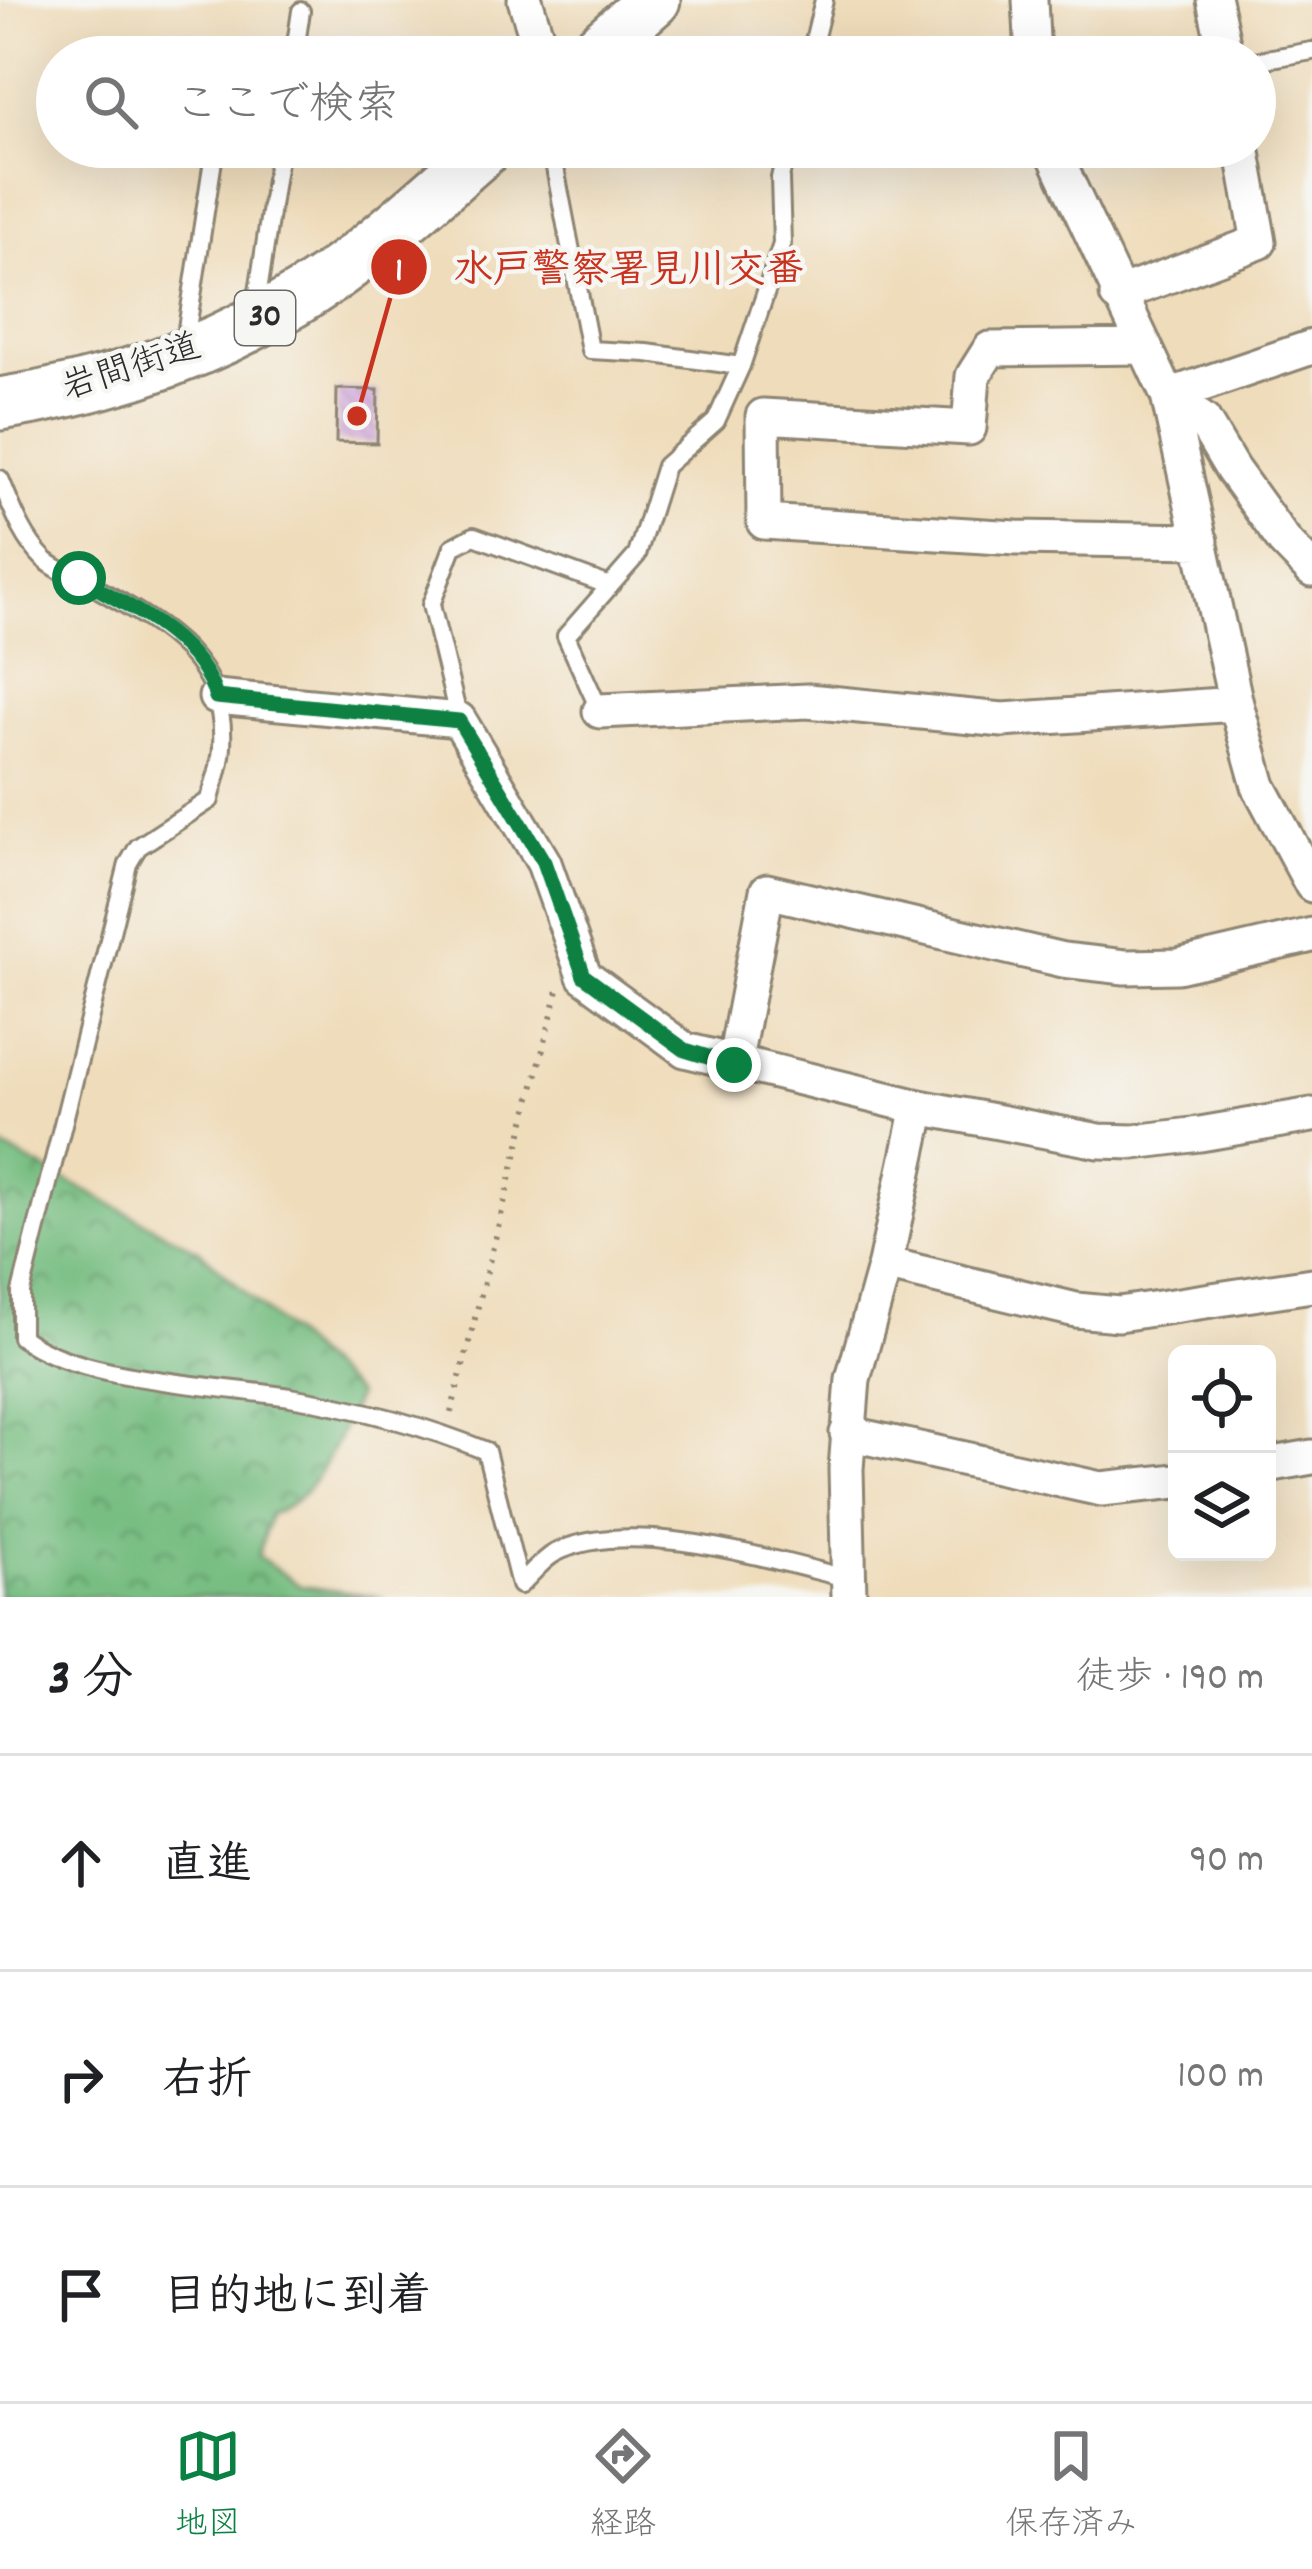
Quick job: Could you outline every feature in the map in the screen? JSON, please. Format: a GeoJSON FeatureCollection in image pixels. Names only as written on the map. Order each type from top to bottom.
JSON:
{"type":"FeatureCollection","features":[{"type":"Feature","properties":{"kind":"main road"},"geometry":{"type":"LineString","coordinates":[[613,36],[654,0]]}},
{"type":"Feature","properties":{"kind":"main road","name":"岩間街道"},"geometry":{"type":"LineString","coordinates":[[0,404],[92,387],[182,358],[253,325],[355,260],[462,168]]}},
{"type":"Feature","properties":{"kind":"street"},"geometry":{"type":"LineString","coordinates":[[525,0],[536,36]]}},
{"type":"Feature","properties":{"kind":"street"},"geometry":{"type":"LineString","coordinates":[[1030,0],[1033,36]]}},
{"type":"Feature","properties":{"kind":"street"},"geometry":{"type":"LineString","coordinates":[[1214,0],[1222,36]]}},
{"type":"Feature","properties":{"kind":"street"},"geometry":{"type":"LineString","coordinates":[[1061,168],[1168,396],[1236,704],[1259,786],[1312,885]]}},
{"type":"Feature","properties":{"kind":"street"},"geometry":{"type":"LineString","coordinates":[[1118,295],[1259,242],[1246,168]]}},
{"type":"Feature","properties":{"kind":"street"},"geometry":{"type":"LineString","coordinates":[[1168,396],[1312,346]]}},
{"type":"Feature","properties":{"kind":"street"},"geometry":{"type":"LineString","coordinates":[[1144,347],[990,349],[973,376],[969,428],[763,416],[764,522],[1016,538],[1201,541]]}},
{"type":"Feature","properties":{"kind":"street"},"geometry":{"type":"LineString","coordinates":[[1168,396],[1204,420],[1232,470],[1298,536],[1312,570]]}},
{"type":"Feature","properties":{"kind":"street"},"geometry":{"type":"LineString","coordinates":[[216,697],[459,721],[544,862],[584,976],[685,1050],[920,1107],[1099,1141],[1134,1142],[1312,1115]]}},
{"type":"Feature","properties":{"kind":"street"},"geometry":{"type":"LineString","coordinates":[[600,711],[808,701],[1004,720],[1236,704]]}},
{"type":"Feature","properties":{"kind":"street"},"geometry":{"type":"LineString","coordinates":[[734,1065],[767,892],[1063,960],[1125,968],[1178,966],[1312,935]]}},
{"type":"Feature","properties":{"kind":"street"},"geometry":{"type":"LineString","coordinates":[[850,1588],[847,1433],[853,1379],[920,1107]]}},
{"type":"Feature","properties":{"kind":"street"},"geometry":{"type":"LineString","coordinates":[[885,1264],[1076,1310],[1119,1314],[1312,1285]]}},
{"type":"Feature","properties":{"kind":"street"},"geometry":{"type":"LineString","coordinates":[[847,1433],[1101,1489],[1168,1482]]}},
{"type":"Feature","properties":{"kind":"street"},"geometry":{"type":"LineString","coordinates":[[1276,1463],[1312,1457]]}},
{"type":"Feature","properties":{"kind":"lane"},"geometry":{"type":"LineString","coordinates":[[815,36],[824,0]]}},
{"type":"Feature","properties":{"kind":"lane"},"geometry":{"type":"LineString","coordinates":[[297,36],[301,11]]}},
{"type":"Feature","properties":{"kind":"lane"},"geometry":{"type":"LineString","coordinates":[[1276,58],[1312,51]]}},
{"type":"Feature","properties":{"kind":"lane"},"geometry":{"type":"LineString","coordinates":[[182,358],[212,168]]}},
{"type":"Feature","properties":{"kind":"lane"},"geometry":{"type":"LineString","coordinates":[[253,325],[277,168]]}},
{"type":"Feature","properties":{"kind":"lane"},"geometry":{"type":"LineString","coordinates":[[555,168],[590,350],[741,366]]}},
{"type":"Feature","properties":{"kind":"lane"},"geometry":{"type":"LineString","coordinates":[[600,711],[566,636],[638,555],[665,466],[716,422],[741,366],[782,244],[782,168]]}},
{"type":"Feature","properties":{"kind":"lane"},"geometry":{"type":"LineString","coordinates":[[0,479],[24,534],[48,563],[171,634],[209,674],[223,748],[210,800],[138,847],[128,864],[21,1292],[21,1337],[41,1353],[89,1365],[293,1397],[446,1434],[486,1451],[520,1585],[553,1554],[601,1539],[668,1540],[752,1555],[850,1588]]}},
{"type":"Feature","properties":{"kind":"lane"},"geometry":{"type":"LineString","coordinates":[[459,721],[431,605],[453,548],[474,536],[610,586]]}},
{"type":"Feature","properties":{"kind":"path"},"geometry":{"type":"LineString","coordinates":[[446,1434],[559,984],[578,956]]}},
{"type":"Feature","properties":{"kind":"green space"},"geometry":{"type":"Polygon","coordinates":[[[0,1146],[200,1251],[357,1395],[313,1482],[301,1496],[270,1514],[258,1556],[300,1586],[383,1597],[0,1597],[0,1146]]]}},
{"type":"Feature","properties":{"kind":"building"},"geometry":{"type":"Polygon","coordinates":[[[337,389],[378,390],[377,443],[336,442],[337,389]]]}},
{"type":"Feature","properties":{"kind":"place","name":"水戸警察署見川交番"},"geometry":{"type":"Point","coordinates":[357,416]}},
{"type":"Feature","properties":{"kind":"route"},"geometry":{"type":"LineString","coordinates":[[79,578],[171,634],[209,674],[216,697],[459,721],[544,862],[584,976],[685,1050],[734,1065]]}}]}
